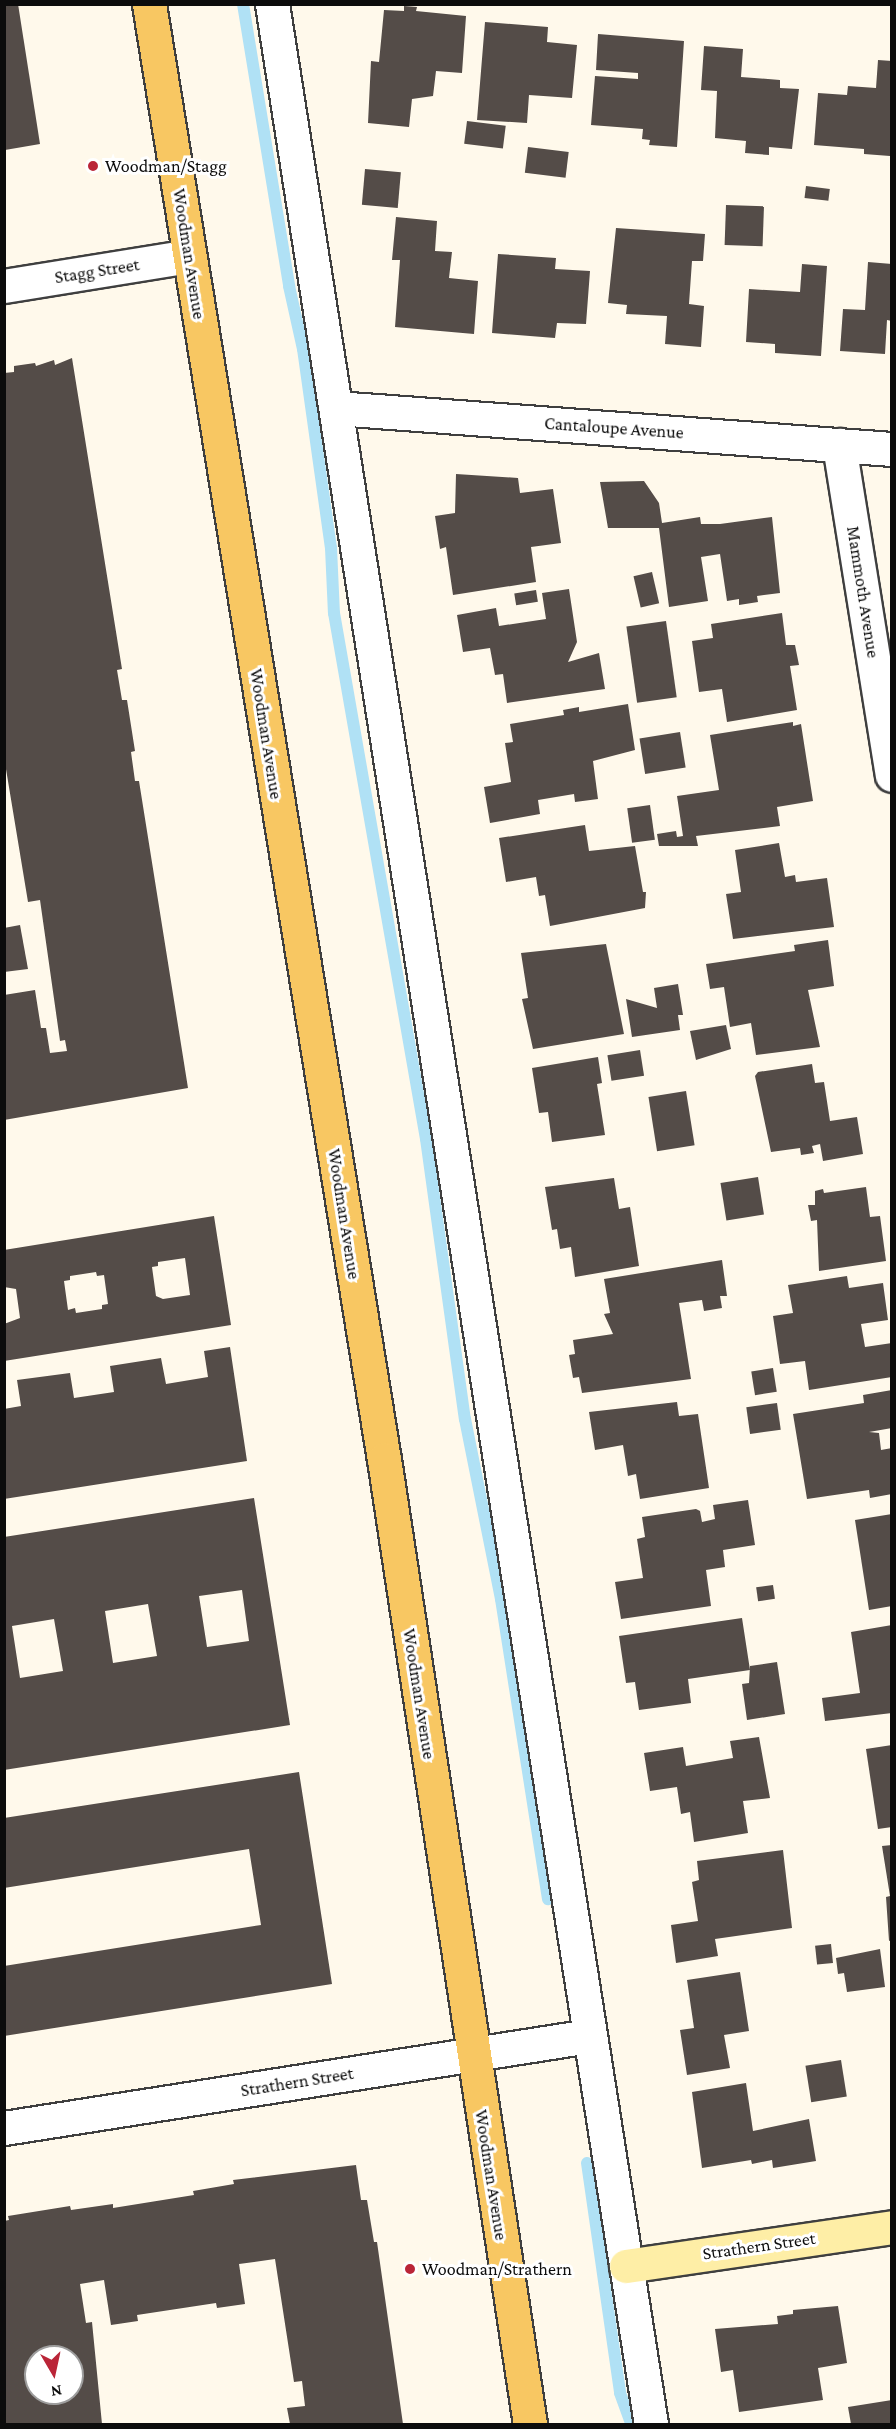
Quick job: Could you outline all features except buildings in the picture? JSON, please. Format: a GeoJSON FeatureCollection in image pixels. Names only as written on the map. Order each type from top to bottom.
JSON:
{"type":"FeatureCollection","features":[{"type":"Feature","properties":{"kind":"main road","name":"Woodman Avenue"},"geometry":{"type":"LineString","coordinates":[[149,4],[382,1448],[472,2055],[530,2424]]}},
{"type":"Feature","properties":{"kind":"street"},"geometry":{"type":"LineString","coordinates":[[272,4],[651,2424]]}},
{"type":"Feature","properties":{"kind":"street","name":"Stagg Street"},"geometry":{"type":"LineString","coordinates":[[4,286],[189,256]]}},
{"type":"Feature","properties":{"kind":"street","name":"Cantaloupe Avenue"},"geometry":{"type":"LineString","coordinates":[[336,408],[891,449]]}},
{"type":"Feature","properties":{"kind":"street","name":"Mammoth Avenue"},"geometry":{"type":"LineString","coordinates":[[840,445],[891,775]]}},
{"type":"Feature","properties":{"kind":"street","name":"Strathern Street"},"geometry":{"type":"LineString","coordinates":[[4,2128],[589,2036]]}},
{"type":"Feature","properties":{"kind":"street","name":"Strathern Street"},"geometry":{"type":"LineString","coordinates":[[626,2266],[891,2227]]}},
{"type":"Feature","properties":{"kind":"waterway"},"geometry":{"type":"LineString","coordinates":[[243,4],[289,286],[303,349],[331,548],[334,613],[426,1139],[465,1419],[501,1599],[548,1899]]}},
{"type":"Feature","properties":{"kind":"waterway"},"geometry":{"type":"LineString","coordinates":[[587,2163],[620,2393],[631,2424]]}},
{"type":"Feature","properties":{"kind":"place","name":"Woodman/Stagg"},"geometry":{"type":"Point","coordinates":[93,166]}},
{"type":"Feature","properties":{"kind":"place","name":"Woodman/Strathern"},"geometry":{"type":"Point","coordinates":[410,2269]}}]}
